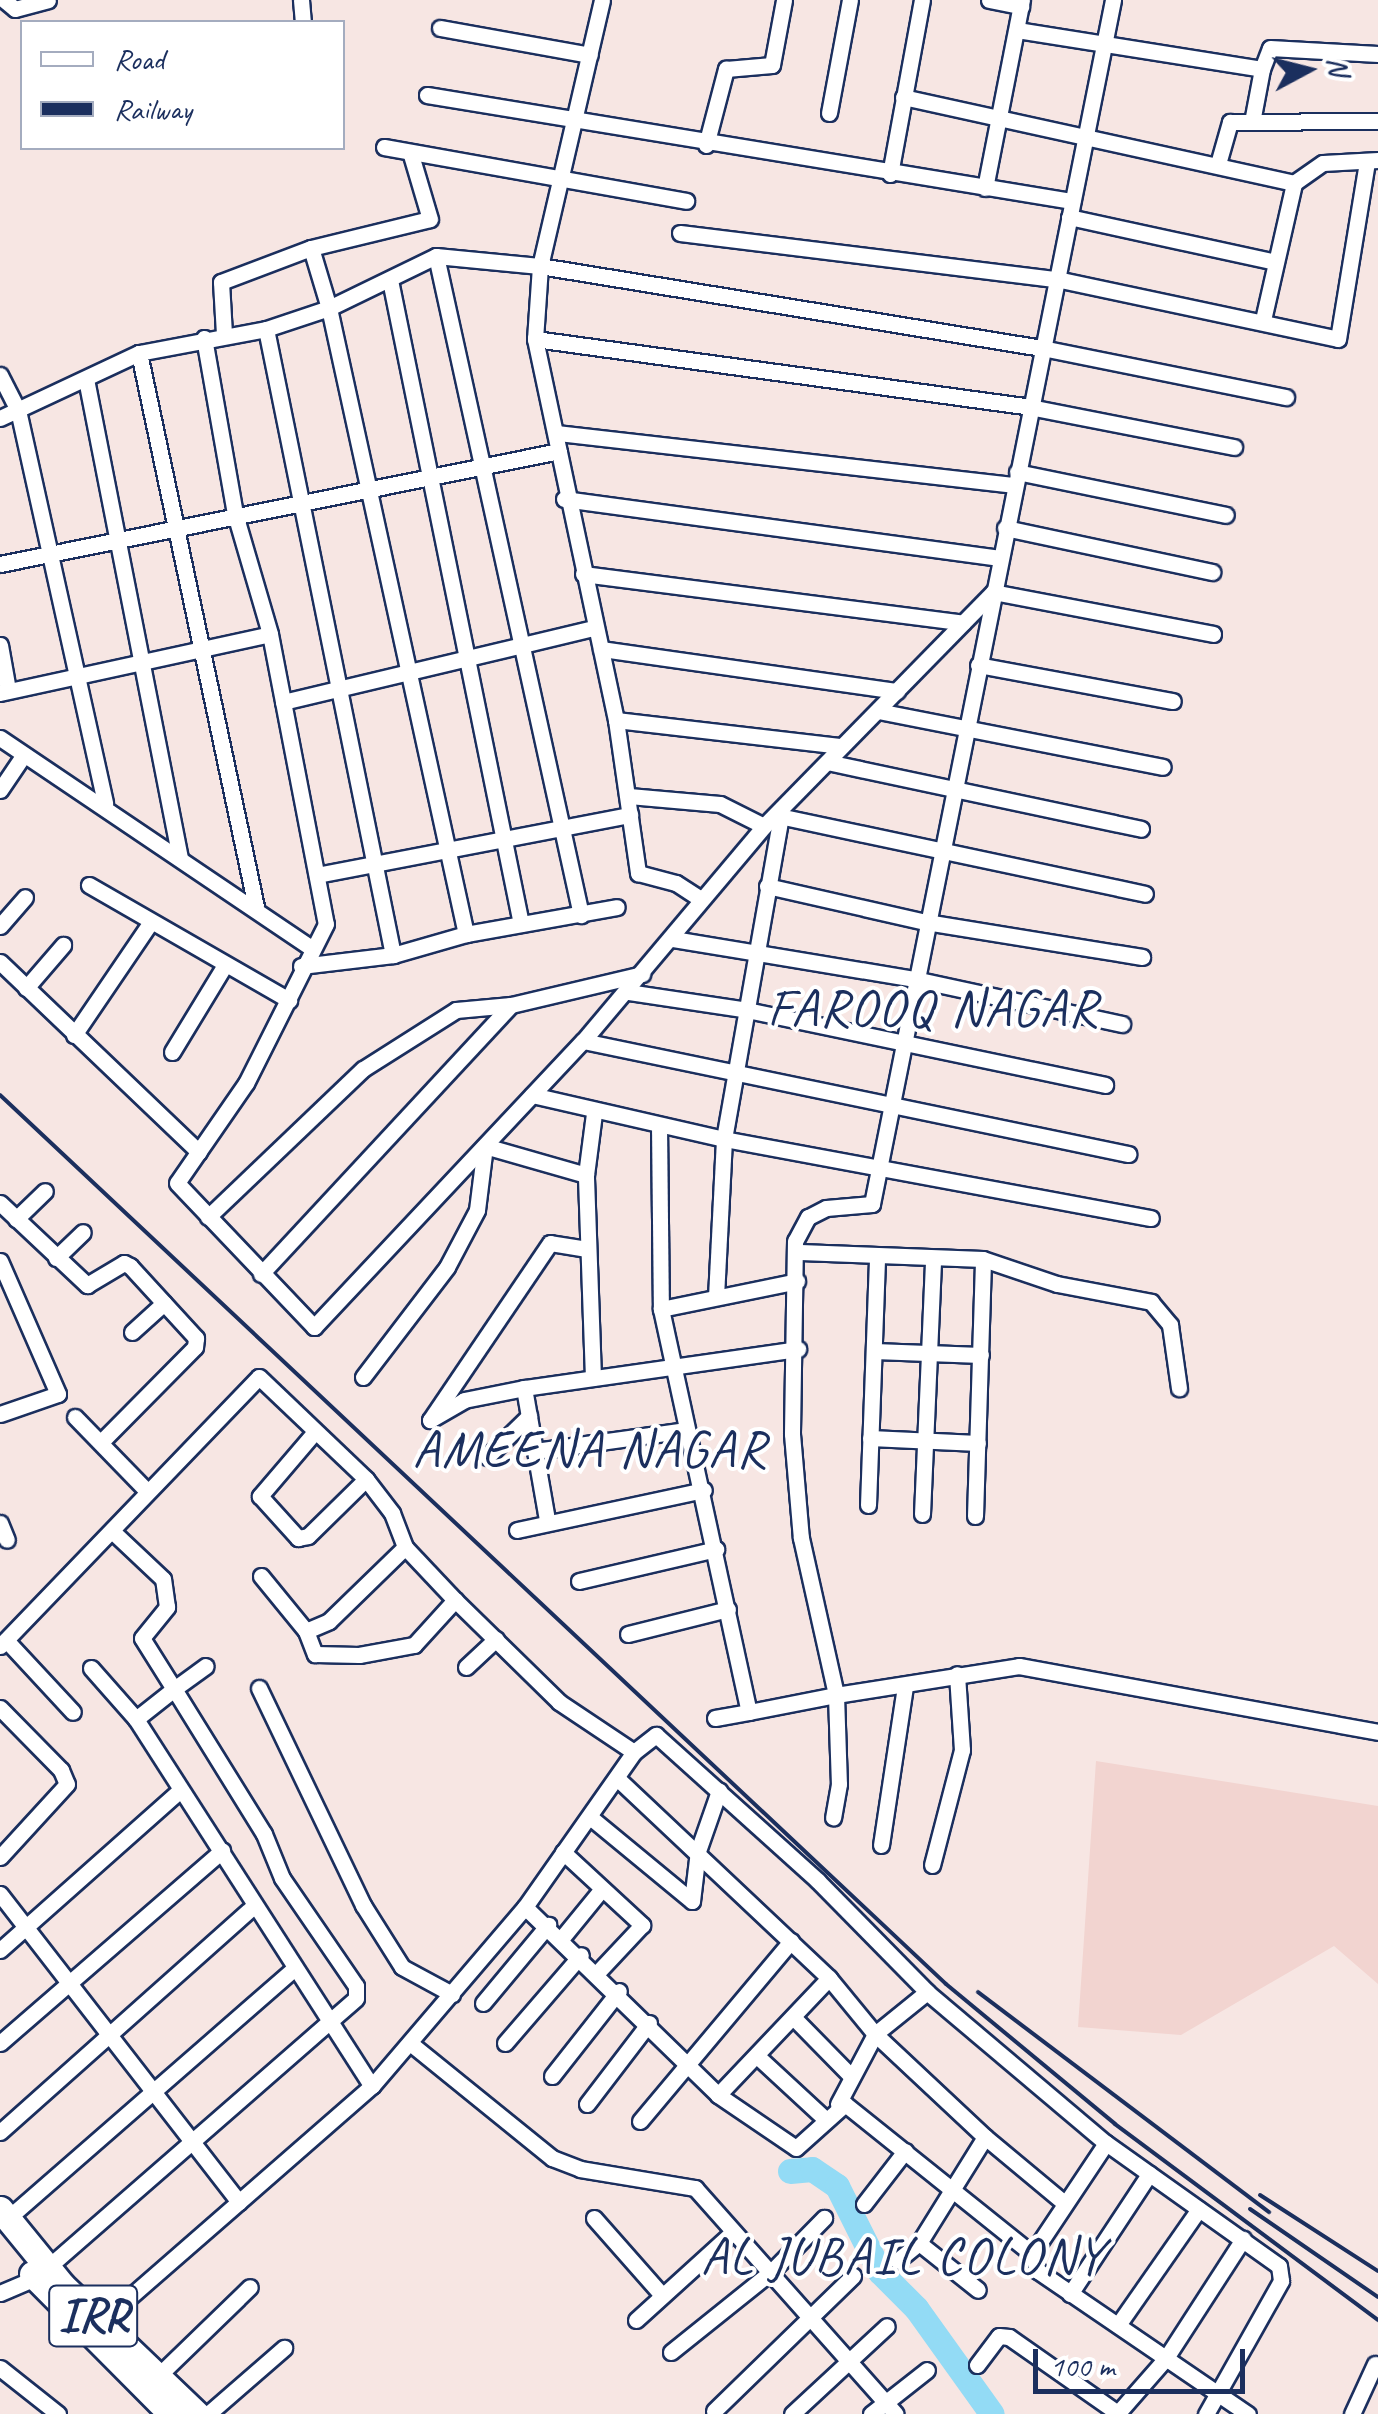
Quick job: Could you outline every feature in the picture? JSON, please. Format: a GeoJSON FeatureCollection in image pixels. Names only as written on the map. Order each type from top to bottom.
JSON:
{"type":"FeatureCollection","features":[{"type":"Feature","properties":{"kind":"highway","name":"IRR"},"geometry":{"type":"LineString","coordinates":[[2,2222],[41,2273],[192,2413]]}},
{"type":"Feature","properties":{"kind":"highway","name":"IRR"},"geometry":{"type":"LineString","coordinates":[[41,2273],[100,2323],[192,2413]]}},
{"type":"Feature","properties":{"kind":"street"},"geometry":{"type":"LineString","coordinates":[[4,0],[7,7],[28,15],[48,0]]}},
{"type":"Feature","properties":{"kind":"street"},"geometry":{"type":"LineString","coordinates":[[602,0],[540,266],[535,338],[558,432],[564,499],[616,720],[638,873],[676,883],[701,898]]}},
{"type":"Feature","properties":{"kind":"street"},"geometry":{"type":"LineString","coordinates":[[706,145],[726,70],[772,65],[784,0]]}},
{"type":"Feature","properties":{"kind":"street"},"geometry":{"type":"LineString","coordinates":[[828,113],[850,0]]}},
{"type":"Feature","properties":{"kind":"street"},"geometry":{"type":"LineString","coordinates":[[890,174],[922,0]]}},
{"type":"Feature","properties":{"kind":"street"},"geometry":{"type":"LineString","coordinates":[[985,188],[1022,3],[989,0]]}},
{"type":"Feature","properties":{"kind":"street"},"geometry":{"type":"LineString","coordinates":[[833,1817],[839,1784],[836,1694],[794,1486],[800,1252],[795,1241],[808,1217],[826,1208],[872,1204],[900,1046],[1113,0]]}},
{"type":"Feature","properties":{"kind":"street"},"geometry":{"type":"LineString","coordinates":[[440,28],[590,55]]}},
{"type":"Feature","properties":{"kind":"street"},"geometry":{"type":"LineString","coordinates":[[1017,30],[1262,69]]}},
{"type":"Feature","properties":{"kind":"street"},"geometry":{"type":"LineString","coordinates":[[1252,122],[1270,48],[1378,54]]}},
{"type":"Feature","properties":{"kind":"street"},"geometry":{"type":"LineString","coordinates":[[427,95],[706,145],[985,188],[1275,262]]}},
{"type":"Feature","properties":{"kind":"street"},"geometry":{"type":"LineString","coordinates":[[903,97],[1294,183]]}},
{"type":"Feature","properties":{"kind":"street"},"geometry":{"type":"LineString","coordinates":[[1218,164],[1230,122],[1378,121]]}},
{"type":"Feature","properties":{"kind":"street"},"geometry":{"type":"LineString","coordinates":[[384,147],[411,155],[686,201]]}},
{"type":"Feature","properties":{"kind":"street"},"geometry":{"type":"LineString","coordinates":[[224,334],[221,282],[311,248],[430,219],[411,155]]}},
{"type":"Feature","properties":{"kind":"street"},"geometry":{"type":"LineString","coordinates":[[680,233],[1056,280],[1263,320],[1338,339],[1372,161],[1323,163],[1294,183],[1263,320]]}},
{"type":"Feature","properties":{"kind":"street"},"geometry":{"type":"LineString","coordinates":[[311,248],[330,308],[466,934]]}},
{"type":"Feature","properties":{"kind":"street"},"geometry":{"type":"LineString","coordinates":[[436,256],[582,915]]}},
{"type":"Feature","properties":{"kind":"street"},"geometry":{"type":"LineString","coordinates":[[0,418],[139,353],[224,334],[266,330],[330,308],[436,256],[540,266],[1042,348],[1286,397]]}},
{"type":"Feature","properties":{"kind":"street"},"geometry":{"type":"LineString","coordinates":[[390,280],[521,924]]}},
{"type":"Feature","properties":{"kind":"street"},"geometry":{"type":"LineString","coordinates":[[266,330],[394,955]]}},
{"type":"Feature","properties":{"kind":"street"},"geometry":{"type":"LineString","coordinates":[[204,338],[234,514],[270,634],[326,924],[301,966],[289,1000],[246,1083],[177,1182],[260,1274],[314,1326],[583,1042],[673,939],[701,898],[993,592]]}},
{"type":"Feature","properties":{"kind":"street"},"geometry":{"type":"LineString","coordinates":[[535,338],[1030,407],[1234,447]]}},
{"type":"Feature","properties":{"kind":"street"},"geometry":{"type":"LineString","coordinates":[[139,353],[206,648],[256,907]]}},
{"type":"Feature","properties":{"kind":"street"},"geometry":{"type":"LineString","coordinates":[[0,375],[18,410],[105,804]]}},
{"type":"Feature","properties":{"kind":"street"},"geometry":{"type":"LineString","coordinates":[[86,379],[180,858]]}},
{"type":"Feature","properties":{"kind":"street"},"geometry":{"type":"LineString","coordinates":[[558,432],[1016,479],[1226,515]]}},
{"type":"Feature","properties":{"kind":"street"},"geometry":{"type":"LineString","coordinates":[[0,564],[430,472],[559,451]]}},
{"type":"Feature","properties":{"kind":"street"},"geometry":{"type":"LineString","coordinates":[[564,499],[1000,558]]}},
{"type":"Feature","properties":{"kind":"street"},"geometry":{"type":"LineString","coordinates":[[1006,528],[1212,572]]}},
{"type":"Feature","properties":{"kind":"street"},"geometry":{"type":"LineString","coordinates":[[583,574],[964,622]]}},
{"type":"Feature","properties":{"kind":"street"},"geometry":{"type":"LineString","coordinates":[[993,592],[1213,634]]}},
{"type":"Feature","properties":{"kind":"street"},"geometry":{"type":"LineString","coordinates":[[283,702],[593,628]]}},
{"type":"Feature","properties":{"kind":"street"},"geometry":{"type":"LineString","coordinates":[[0,646],[4,692],[76,672],[270,634]]}},
{"type":"Feature","properties":{"kind":"street"},"geometry":{"type":"LineString","coordinates":[[601,649],[898,691]]}},
{"type":"Feature","properties":{"kind":"street"},"geometry":{"type":"LineString","coordinates":[[978,665],[1174,701]]}},
{"type":"Feature","properties":{"kind":"street"},"geometry":{"type":"LineString","coordinates":[[878,710],[966,724],[1163,767]]}},
{"type":"Feature","properties":{"kind":"street"},"geometry":{"type":"LineString","coordinates":[[616,720],[842,746]]}},
{"type":"Feature","properties":{"kind":"street"},"geometry":{"type":"LineString","coordinates":[[0,738],[105,804],[311,948]]}},
{"type":"Feature","properties":{"kind":"street"},"geometry":{"type":"LineString","coordinates":[[0,790],[23,756]]}},
{"type":"Feature","properties":{"kind":"street"},"geometry":{"type":"LineString","coordinates":[[827,762],[1141,830]]}},
{"type":"Feature","properties":{"kind":"street"},"geometry":{"type":"LineString","coordinates":[[629,796],[720,804],[774,820],[1146,894]]}},
{"type":"Feature","properties":{"kind":"street"},"geometry":{"type":"LineString","coordinates":[[317,875],[630,816]]}},
{"type":"Feature","properties":{"kind":"street"},"geometry":{"type":"LineString","coordinates":[[716,1297],[724,1139],[742,1009],[767,886],[774,820]]}},
{"type":"Feature","properties":{"kind":"street"},"geometry":{"type":"LineString","coordinates":[[88,885],[289,1000]]}},
{"type":"Feature","properties":{"kind":"street"},"geometry":{"type":"LineString","coordinates":[[767,886],[926,922],[1142,957]]}},
{"type":"Feature","properties":{"kind":"street"},"geometry":{"type":"LineString","coordinates":[[0,926],[25,898]]}},
{"type":"Feature","properties":{"kind":"street"},"geometry":{"type":"LineString","coordinates":[[301,966],[394,955],[466,934],[617,907]]}},
{"type":"Feature","properties":{"kind":"street"},"geometry":{"type":"LineString","coordinates":[[74,1035],[150,923]]}},
{"type":"Feature","properties":{"kind":"street"},"geometry":{"type":"LineString","coordinates":[[673,939],[755,949],[914,979],[1122,1024]]}},
{"type":"Feature","properties":{"kind":"street"},"geometry":{"type":"LineString","coordinates":[[26,988],[64,945]]}},
{"type":"Feature","properties":{"kind":"street"},"geometry":{"type":"LineString","coordinates":[[0,962],[198,1152]]}},
{"type":"Feature","properties":{"kind":"street"},"geometry":{"type":"LineString","coordinates":[[172,1052],[225,965]]}},
{"type":"Feature","properties":{"kind":"street"},"geometry":{"type":"LineString","coordinates":[[208,1217],[363,1069],[456,1010],[511,1005],[642,974]]}},
{"type":"Feature","properties":{"kind":"street"},"geometry":{"type":"LineString","coordinates":[[628,992],[742,1009],[900,1046],[1105,1085]]}},
{"type":"Feature","properties":{"kind":"street"},"geometry":{"type":"LineString","coordinates":[[260,1274],[511,1005]]}},
{"type":"Feature","properties":{"kind":"street"},"geometry":{"type":"LineString","coordinates":[[583,1042],[1128,1154]]}},
{"type":"Feature","properties":{"kind":"street"},"geometry":{"type":"LineString","coordinates":[[532,1095],[594,1113],[724,1139],[1151,1218]]}},
{"type":"Feature","properties":{"kind":"street"},"geometry":{"type":"LineString","coordinates":[[593,1378],[586,1175],[594,1113]]}},
{"type":"Feature","properties":{"kind":"street"},"geometry":{"type":"LineString","coordinates":[[658,1124],[662,1309],[749,1712]]}},
{"type":"Feature","properties":{"kind":"street"},"geometry":{"type":"LineString","coordinates":[[485,1146],[586,1175]]}},
{"type":"Feature","properties":{"kind":"street"},"geometry":{"type":"LineString","coordinates":[[363,1377],[448,1267],[477,1210],[485,1146]]}},
{"type":"Feature","properties":{"kind":"street"},"geometry":{"type":"LineString","coordinates":[[16,1218],[45,1191]]}},
{"type":"Feature","properties":{"kind":"street"},"geometry":{"type":"LineString","coordinates":[[0,1203],[87,1286],[124,1263],[197,1342],[103,1440]]}},
{"type":"Feature","properties":{"kind":"street"},"geometry":{"type":"LineString","coordinates":[[56,1258],[83,1232]]}},
{"type":"Feature","properties":{"kind":"street"},"geometry":{"type":"LineString","coordinates":[[587,1249],[550,1243],[429,1419],[464,1400],[524,1388],[798,1349]]}},
{"type":"Feature","properties":{"kind":"street"},"geometry":{"type":"LineString","coordinates":[[800,1252],[984,1259],[1163,1310],[1175,1346],[1178,1388]]}},
{"type":"Feature","properties":{"kind":"street"},"geometry":{"type":"LineString","coordinates":[[868,1506],[877,1255]]}},
{"type":"Feature","properties":{"kind":"street"},"geometry":{"type":"LineString","coordinates":[[922,1514],[933,1258]]}},
{"type":"Feature","properties":{"kind":"street"},"geometry":{"type":"LineString","coordinates":[[975,1516],[984,1259]]}},
{"type":"Feature","properties":{"kind":"street"},"geometry":{"type":"LineString","coordinates":[[0,1261],[58,1394],[0,1414]]}},
{"type":"Feature","properties":{"kind":"street"},"geometry":{"type":"LineString","coordinates":[[662,1309],[797,1281]]}},
{"type":"Feature","properties":{"kind":"street"},"geometry":{"type":"LineString","coordinates":[[132,1332],[164,1303]]}},
{"type":"Feature","properties":{"kind":"street"},"geometry":{"type":"LineString","coordinates":[[874,1351],[981,1355]]}},
{"type":"Feature","properties":{"kind":"street"},"geometry":{"type":"LineString","coordinates":[[73,1712],[3,1643],[260,1377],[313,1434],[366,1479],[392,1512],[405,1548],[455,1600],[559,1702],[634,1752]]}},
{"type":"Feature","properties":{"kind":"street"},"geometry":{"type":"LineString","coordinates":[[524,1388],[547,1520]]}},
{"type":"Feature","properties":{"kind":"street"},"geometry":{"type":"LineString","coordinates":[[487,1457],[529,1416]]}},
{"type":"Feature","properties":{"kind":"street"},"geometry":{"type":"LineString","coordinates":[[75,1417],[103,1440],[147,1491]]}},
{"type":"Feature","properties":{"kind":"street"},"geometry":{"type":"LineString","coordinates":[[535,1451],[687,1430]]}},
{"type":"Feature","properties":{"kind":"street"},"geometry":{"type":"LineString","coordinates":[[313,1434],[260,1496],[298,1538],[308,1536],[366,1479]]}},
{"type":"Feature","properties":{"kind":"street"},"geometry":{"type":"LineString","coordinates":[[870,1438],[978,1442]]}},
{"type":"Feature","properties":{"kind":"street"},"geometry":{"type":"LineString","coordinates":[[517,1530],[547,1520],[704,1490]]}},
{"type":"Feature","properties":{"kind":"street"},"geometry":{"type":"LineString","coordinates":[[0,1523],[7,1540]]}},
{"type":"Feature","properties":{"kind":"street"},"geometry":{"type":"LineString","coordinates":[[0,2294],[41,2273],[194,2146],[356,1998],[356,1986],[282,1878],[264,1834],[142,1638],[167,1608],[163,1579],[112,1531]]}},
{"type":"Feature","properties":{"kind":"street"},"geometry":{"type":"LineString","coordinates":[[306,1632],[330,1621],[405,1548]]}},
{"type":"Feature","properties":{"kind":"street"},"geometry":{"type":"LineString","coordinates":[[579,1580],[716,1549]]}},
{"type":"Feature","properties":{"kind":"street"},"geometry":{"type":"LineString","coordinates":[[261,1576],[306,1632],[315,1654],[400,1649],[422,1639],[455,1600]]}},
{"type":"Feature","properties":{"kind":"street"},"geometry":{"type":"LineString","coordinates":[[628,1634],[728,1609]]}},
{"type":"Feature","properties":{"kind":"street"},"geometry":{"type":"LineString","coordinates":[[466,1667],[496,1640]]}},
{"type":"Feature","properties":{"kind":"street"},"geometry":{"type":"LineString","coordinates":[[136,1719],[206,1666]]}},
{"type":"Feature","properties":{"kind":"street"},"geometry":{"type":"LineString","coordinates":[[715,1718],[836,1694],[1018,1666],[1378,1732]]}},
{"type":"Feature","properties":{"kind":"street"},"geometry":{"type":"LineString","coordinates":[[91,1668],[136,1719],[372,2086]]}},
{"type":"Feature","properties":{"kind":"street"},"geometry":{"type":"LineString","coordinates":[[932,1865],[962,1750],[957,1674]]}},
{"type":"Feature","properties":{"kind":"street"},"geometry":{"type":"LineString","coordinates":[[882,1845],[904,1686]]}},
{"type":"Feature","properties":{"kind":"street"},"geometry":{"type":"LineString","coordinates":[[259,1688],[363,1905],[402,1967],[452,1994]]}},
{"type":"Feature","properties":{"kind":"street"},"geometry":{"type":"LineString","coordinates":[[0,1708],[66,1780],[0,1857]]}},
{"type":"Feature","properties":{"kind":"street"},"geometry":{"type":"LineString","coordinates":[[100,2323],[372,2086],[525,1907],[619,1780],[634,1752],[656,1735],[927,1992],[1106,2143],[1279,2266],[1281,2282],[1206,2414]]}},
{"type":"Feature","properties":{"kind":"street"},"geometry":{"type":"LineString","coordinates":[[619,1780],[829,1978],[875,2034],[985,2138],[1064,2202]]}},
{"type":"Feature","properties":{"kind":"street"},"geometry":{"type":"LineString","coordinates":[[0,1950],[179,1791]]}},
{"type":"Feature","properties":{"kind":"street"},"geometry":{"type":"LineString","coordinates":[[590,1817],[688,1900],[696,1897],[698,1851],[718,1791]]}},
{"type":"Feature","properties":{"kind":"street"},"geometry":{"type":"LineString","coordinates":[[0,2043],[68,1980],[222,1851]]}},
{"type":"Feature","properties":{"kind":"street"},"geometry":{"type":"LineString","coordinates":[[563,1852],[642,1924],[598,1972]]}},
{"type":"Feature","properties":{"kind":"street"},"geometry":{"type":"LineString","coordinates":[[561,1939],[601,1890]]}},
{"type":"Feature","properties":{"kind":"street"},"geometry":{"type":"LineString","coordinates":[[0,1894],[150,2093],[239,2202]]}},
{"type":"Feature","properties":{"kind":"street"},"geometry":{"type":"LineString","coordinates":[[0,2132],[255,1905]]}},
{"type":"Feature","properties":{"kind":"street"},"geometry":{"type":"LineString","coordinates":[[525,1907],[619,1991],[718,2094],[796,2148],[838,2104],[875,2034],[927,1992]]}},
{"type":"Feature","properties":{"kind":"street"},"geometry":{"type":"LineString","coordinates":[[483,2003],[548,1925]]}},
{"type":"Feature","properties":{"kind":"street"},"geometry":{"type":"LineString","coordinates":[[640,2120],[790,1941]]}},
{"type":"Feature","properties":{"kind":"street"},"geometry":{"type":"LineString","coordinates":[[504,2043],[580,1955]]}},
{"type":"Feature","properties":{"kind":"street"},"geometry":{"type":"LineString","coordinates":[[2,2222],[296,1968]]}},
{"type":"Feature","properties":{"kind":"street"},"geometry":{"type":"LineString","coordinates":[[718,2094],[829,1978]]}},
{"type":"Feature","properties":{"kind":"street"},"geometry":{"type":"LineString","coordinates":[[552,2076],[619,1991]]}},
{"type":"Feature","properties":{"kind":"street"},"geometry":{"type":"LineString","coordinates":[[793,2016],[852,2077]]}},
{"type":"Feature","properties":{"kind":"street"},"geometry":{"type":"LineString","coordinates":[[588,2104],[650,2024]]}},
{"type":"Feature","properties":{"kind":"street"},"geometry":{"type":"LineString","coordinates":[[410,2043],[552,2158],[580,2169],[685,2183],[812,2315],[846,2360],[896,2414]]}},
{"type":"Feature","properties":{"kind":"street"},"geometry":{"type":"LineString","coordinates":[[757,2056],[826,2120]]}},
{"type":"Feature","properties":{"kind":"street"},"geometry":{"type":"LineString","coordinates":[[838,2104],[905,2151],[1032,2254],[1036,2270],[1248,2414]]}},
{"type":"Feature","properties":{"kind":"street"},"geometry":{"type":"LineString","coordinates":[[897,2260],[919,2243],[985,2138]]}},
{"type":"Feature","properties":{"kind":"street"},"geometry":{"type":"LineString","coordinates":[[1032,2254],[1106,2143]]}},
{"type":"Feature","properties":{"kind":"street"},"geometry":{"type":"LineString","coordinates":[[864,2204],[905,2151]]}},
{"type":"Feature","properties":{"kind":"street"},"geometry":{"type":"LineString","coordinates":[[1070,2294],[1148,2174]]}},
{"type":"Feature","properties":{"kind":"street"},"geometry":{"type":"LineString","coordinates":[[1118,2325],[1199,2208]]}},
{"type":"Feature","properties":{"kind":"street"},"geometry":{"type":"LineString","coordinates":[[594,2218],[662,2296]]}},
{"type":"Feature","properties":{"kind":"street"},"geometry":{"type":"LineString","coordinates":[[672,2352],[771,2272],[824,2218]]}},
{"type":"Feature","properties":{"kind":"street"},"geometry":{"type":"LineString","coordinates":[[636,2320],[732,2232]]}},
{"type":"Feature","properties":{"kind":"street"},"geometry":{"type":"LineString","coordinates":[[976,2365],[999,2336],[1010,2336],[1118,2414],[1166,2358],[1243,2239]]}},
{"type":"Feature","properties":{"kind":"street"},"geometry":{"type":"LineString","coordinates":[[919,2243],[978,2290]]}},
{"type":"Feature","properties":{"kind":"street"},"geometry":{"type":"LineString","coordinates":[[714,2411],[852,2276]]}},
{"type":"Feature","properties":{"kind":"street"},"geometry":{"type":"LineString","coordinates":[[158,2377],[250,2286]]}},
{"type":"Feature","properties":{"kind":"street"},"geometry":{"type":"LineString","coordinates":[[792,2414],[887,2326]]}},
{"type":"Feature","properties":{"kind":"street"},"geometry":{"type":"LineString","coordinates":[[192,2413],[284,2348]]}},
{"type":"Feature","properties":{"kind":"street"},"geometry":{"type":"LineString","coordinates":[[1352,2414],[1375,2364]]}},
{"type":"Feature","properties":{"kind":"street"},"geometry":{"type":"LineString","coordinates":[[0,2368],[58,2414]]}},
{"type":"Feature","properties":{"kind":"street"},"geometry":{"type":"LineString","coordinates":[[870,2414],[927,2370]]}},
{"type":"Feature","properties":{"kind":"shaded area"},"geometry":{"type":"Polygon","coordinates":[[[1096,1761],[1378,1806],[1378,1984],[1334,1946],[1181,2035],[1078,2027],[1096,1761]]]}},
{"type":"Feature","properties":{"kind":"waterway"},"geometry":{"type":"LineString","coordinates":[[790,2171],[812,2169],[837,2186],[880,2272],[916,2308],[992,2414]]}},
{"type":"Feature","properties":{"kind":"railway"},"geometry":{"type":"LineString","coordinates":[[0,1095],[946,1984],[1115,2124],[1378,2320]]}},
{"type":"Feature","properties":{"kind":"railway"},"geometry":{"type":"LineString","coordinates":[[978,1992],[1269,2212]]}},
{"type":"Feature","properties":{"kind":"railway"},"geometry":{"type":"LineString","coordinates":[[1260,2195],[1378,2271]]}},
{"type":"Feature","properties":{"kind":"railway"},"geometry":{"type":"LineString","coordinates":[[1250,2209],[1378,2297]]}},
{"type":"Feature","properties":{"kind":"district","name":"FAROOQ NAGAR"},"geometry":{"type":"Point","coordinates":[933,1009]}},
{"type":"Feature","properties":{"kind":"district","name":"AMEENA NAGAR"},"geometry":{"type":"Point","coordinates":[590,1450]}},
{"type":"Feature","properties":{"kind":"district","name":"AL JUBAIL COLONY"},"geometry":{"type":"Point","coordinates":[903,2257]}}]}
